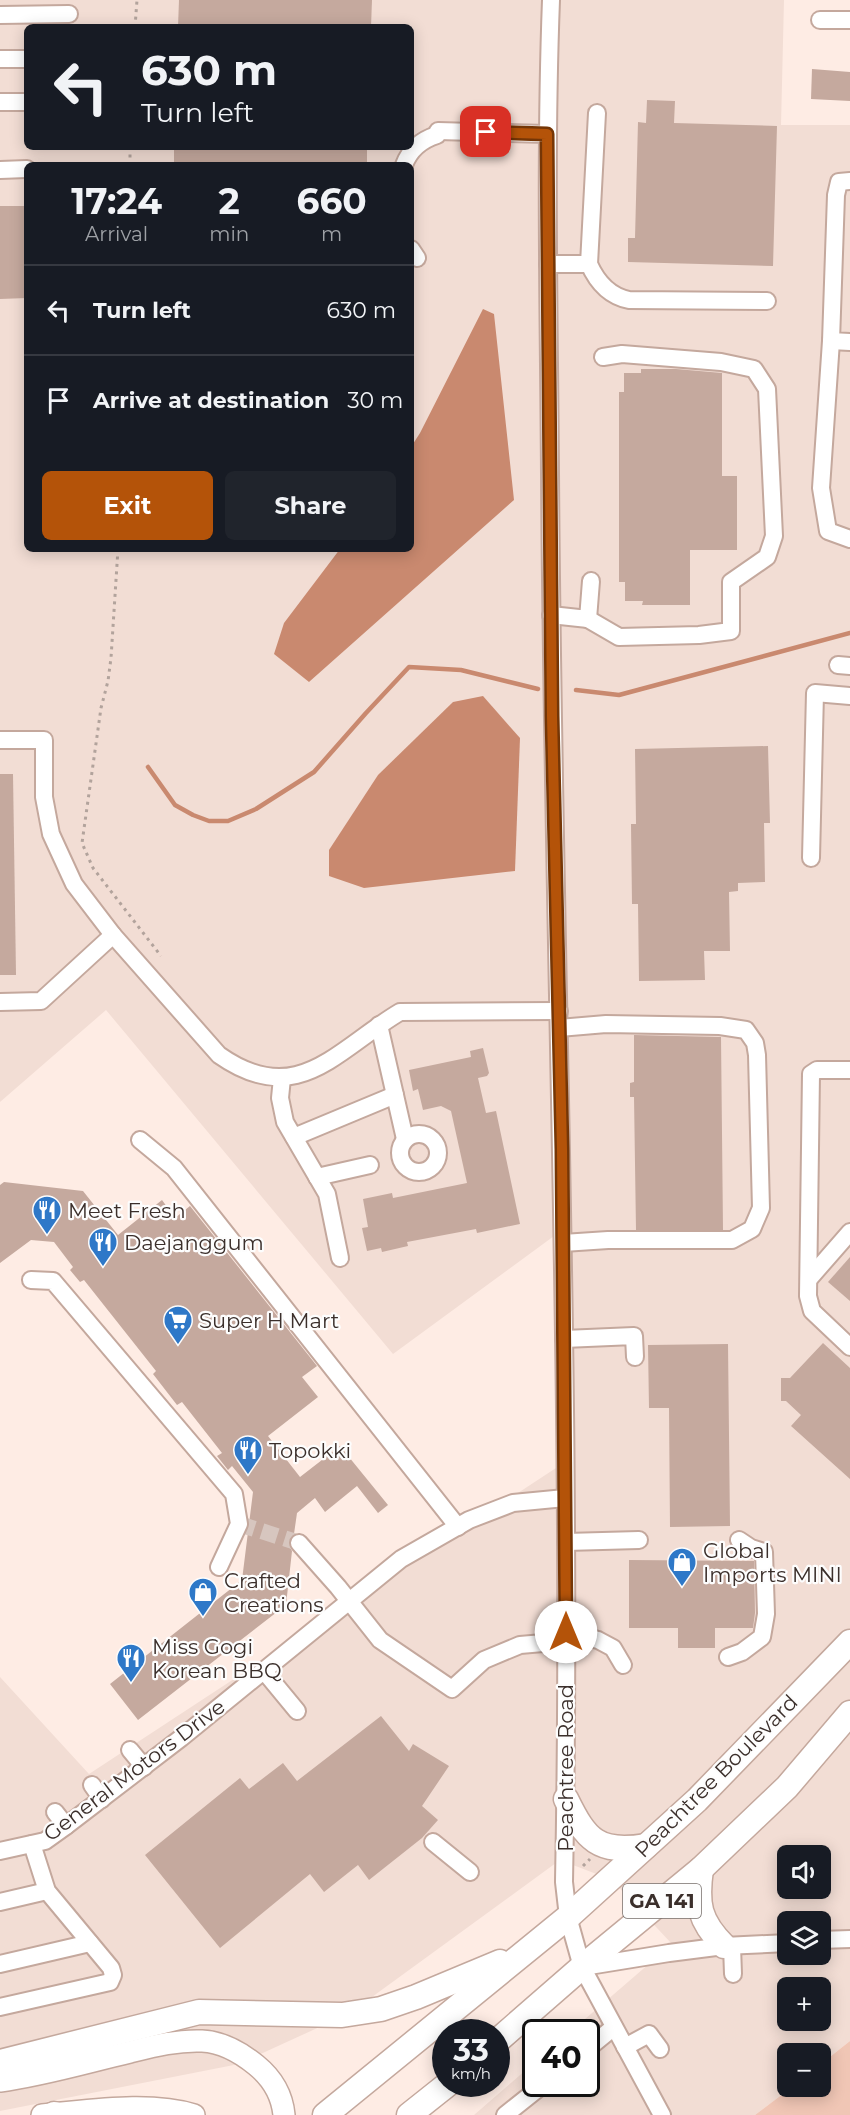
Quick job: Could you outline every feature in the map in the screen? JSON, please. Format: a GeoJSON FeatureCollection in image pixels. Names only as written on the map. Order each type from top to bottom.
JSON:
{"type":"FeatureCollection","features":[{"type":"Feature","properties":{"kind":"highway","name":"Peachtree Boulevard"},"geometry":{"type":"LineString","coordinates":[[524,1952],[568,1917],[697,1800],[850,1642]]}},
{"type":"Feature","properties":{"kind":"highway","name":"GA 141"},"geometry":{"type":"LineString","coordinates":[[510,2030],[701,1869],[786,1787],[850,1713]]}},
{"type":"Feature","properties":{"kind":"highway"},"geometry":{"type":"LineString","coordinates":[[566,1799],[583,1831],[597,1842],[621,1848],[646,1846]]}},
{"type":"Feature","properties":{"kind":"highway"},"geometry":{"type":"LineString","coordinates":[[701,1869],[698,1891],[702,1917],[710,1932],[728,1946]]}},
{"type":"Feature","properties":{"kind":"highway"},"geometry":{"type":"LineString","coordinates":[[0,2062],[200,2012],[342,2015],[381,2009],[416,1997],[524,1952]]}},
{"type":"Feature","properties":{"kind":"highway","name":"GA 141"},"geometry":{"type":"LineString","coordinates":[[325,2115],[524,1952]]}},
{"type":"Feature","properties":{"kind":"highway"},"geometry":{"type":"LineString","coordinates":[[409,2115],[432,2097]]}},
{"type":"Feature","properties":{"kind":"main road"},"geometry":{"type":"LineString","coordinates":[[0,2081],[172,2042],[204,2041],[224,2045],[244,2055],[263,2071],[276,2086],[283,2103],[284,2115]]}},
{"type":"Feature","properties":{"kind":"main road"},"geometry":{"type":"LineString","coordinates":[[52,2115],[139,2109],[188,2114]]}},
{"type":"Feature","properties":{"kind":"street","name":"Peachtree Road"},"geometry":{"type":"LineString","coordinates":[[551,0],[547,134],[551,615],[563,1243],[566,1542],[564,1882],[568,1917],[582,1967],[662,2115]]}},
{"type":"Feature","properties":{"kind":"street"},"geometry":{"type":"LineString","coordinates":[[0,15],[69,15]]}},
{"type":"Feature","properties":{"kind":"street"},"geometry":{"type":"LineString","coordinates":[[820,20],[850,20]]}},
{"type":"Feature","properties":{"kind":"street"},"geometry":{"type":"LineString","coordinates":[[0,59],[24,59]]}},
{"type":"Feature","properties":{"kind":"street"},"geometry":{"type":"LineString","coordinates":[[0,102],[24,102]]}},
{"type":"Feature","properties":{"kind":"street"},"geometry":{"type":"LineString","coordinates":[[597,113],[589,264],[595,277],[617,298],[628,300],[767,302]]}},
{"type":"Feature","properties":{"kind":"street"},"geometry":{"type":"LineString","coordinates":[[414,149],[423,139],[437,133],[547,134]]}},
{"type":"Feature","properties":{"kind":"street"},"geometry":{"type":"LineString","coordinates":[[0,170],[24,169]]}},
{"type":"Feature","properties":{"kind":"street"},"geometry":{"type":"LineString","coordinates":[[850,181],[839,182],[836,195],[822,496],[828,531],[850,539]]}},
{"type":"Feature","properties":{"kind":"street"},"geometry":{"type":"LineString","coordinates":[[548,264],[589,264]]}},
{"type":"Feature","properties":{"kind":"street"},"geometry":{"type":"LineString","coordinates":[[831,341],[850,342]]}},
{"type":"Feature","properties":{"kind":"street"},"geometry":{"type":"LineString","coordinates":[[551,615],[588,619],[619,637],[699,635],[731,631],[731,582],[767,558],[774,536],[767,389],[754,369],[721,362],[622,354],[603,357]]}},
{"type":"Feature","properties":{"kind":"street"},"geometry":{"type":"LineString","coordinates":[[588,619],[591,581]]}},
{"type":"Feature","properties":{"kind":"street"},"geometry":{"type":"LineString","coordinates":[[811,858],[815,693],[850,696]]}},
{"type":"Feature","properties":{"kind":"street"},"geometry":{"type":"LineString","coordinates":[[0,740],[44,740],[44,797],[51,834],[74,884],[113,935],[219,1055],[236,1067],[262,1076],[282,1078],[300,1074],[325,1064],[400,1012],[559,1019],[606,1024],[720,1026],[746,1030],[755,1043],[758,1055],[761,1208],[753,1229],[732,1240],[608,1240],[563,1243]]}},
{"type":"Feature","properties":{"kind":"street"},"geometry":{"type":"LineString","coordinates":[[0,1002],[41,1001],[113,935]]}},
{"type":"Feature","properties":{"kind":"street"},"geometry":{"type":"LineString","coordinates":[[379,1025],[405,1139]]}},
{"type":"Feature","properties":{"kind":"street"},"geometry":{"type":"LineString","coordinates":[[850,1070],[817,1070],[811,1074],[808,1296],[812,1311],[850,1347]]}},
{"type":"Feature","properties":{"kind":"street"},"geometry":{"type":"LineString","coordinates":[[282,1078],[280,1098],[285,1122],[327,1194],[340,1258]]}},
{"type":"Feature","properties":{"kind":"street"},"geometry":{"type":"LineString","coordinates":[[294,1137],[395,1095]]}},
{"type":"Feature","properties":{"kind":"street"},"geometry":{"type":"LineString","coordinates":[[140,1140],[174,1168],[458,1527]]}},
{"type":"Feature","properties":{"kind":"street"},"geometry":{"type":"LineString","coordinates":[[317,1177],[370,1165]]}},
{"type":"Feature","properties":{"kind":"street"},"geometry":{"type":"LineString","coordinates":[[809,1279],[850,1232]]}},
{"type":"Feature","properties":{"kind":"street"},"geometry":{"type":"LineString","coordinates":[[31,1280],[52,1281],[234,1494],[239,1524],[219,1567]]}},
{"type":"Feature","properties":{"kind":"street"},"geometry":{"type":"LineString","coordinates":[[564,1339],[634,1336],[635,1357]]}},
{"type":"Feature","properties":{"kind":"street","name":"General Motors Drive"},"geometry":{"type":"LineString","coordinates":[[0,1851],[45,1841],[66,1826],[144,1767],[401,1559],[458,1527],[513,1503],[565,1498]]}},
{"type":"Feature","properties":{"kind":"street"},"geometry":{"type":"LineString","coordinates":[[566,1542],[639,1540]]}},
{"type":"Feature","properties":{"kind":"street"},"geometry":{"type":"LineString","coordinates":[[728,1657],[742,1652],[762,1637],[766,1614],[764,1552],[751,1548],[739,1540]]}},
{"type":"Feature","properties":{"kind":"street"},"geometry":{"type":"LineString","coordinates":[[299,1543],[380,1640],[452,1689],[484,1660],[520,1645],[566,1636],[598,1640],[613,1648],[623,1665]]}},
{"type":"Feature","properties":{"kind":"street"},"geometry":{"type":"LineString","coordinates":[[264,1671],[297,1711]]}},
{"type":"Feature","properties":{"kind":"street"},"geometry":{"type":"LineString","coordinates":[[130,1750],[144,1767]]}},
{"type":"Feature","properties":{"kind":"street"},"geometry":{"type":"LineString","coordinates":[[92,1785],[102,1799]]}},
{"type":"Feature","properties":{"kind":"street"},"geometry":{"type":"LineString","coordinates":[[55,1812],[66,1826]]}},
{"type":"Feature","properties":{"kind":"street"},"geometry":{"type":"LineString","coordinates":[[433,1842],[470,1872]]}},
{"type":"Feature","properties":{"kind":"street"},"geometry":{"type":"LineString","coordinates":[[0,2007],[110,1982],[113,1975],[111,1968],[47,1891],[32,1844]]}},
{"type":"Feature","properties":{"kind":"street"},"geometry":{"type":"LineString","coordinates":[[0,1902],[47,1891]]}},
{"type":"Feature","properties":{"kind":"street"},"geometry":{"type":"LineString","coordinates":[[831,1940],[850,1939]]}},
{"type":"Feature","properties":{"kind":"street"},"geometry":{"type":"LineString","coordinates":[[0,1964],[90,1943]]}},
{"type":"Feature","properties":{"kind":"street"},"geometry":{"type":"LineString","coordinates":[[582,1967],[669,1953],[777,1943]]}},
{"type":"Feature","properties":{"kind":"street"},"geometry":{"type":"LineString","coordinates":[[728,1946],[733,1974]]}},
{"type":"Feature","properties":{"kind":"street"},"geometry":{"type":"LineString","coordinates":[[600,2038],[614,2027]]}},
{"type":"Feature","properties":{"kind":"street"},"geometry":{"type":"LineString","coordinates":[[625,2047],[649,2034],[660,2049]]}},
{"type":"Feature","properties":{"kind":"street"},"geometry":{"type":"LineString","coordinates":[[516,2112],[531,2097]]}},
{"type":"Feature","properties":{"kind":"path"},"geometry":{"type":"LineString","coordinates":[[135,24],[137,0]]}},
{"type":"Feature","properties":{"kind":"path"},"geometry":{"type":"LineString","coordinates":[[118,552],[111,658],[88,791],[82,843],[93,868],[161,956]]}},
{"type":"Feature","properties":{"kind":"shaded area"},"geometry":{"type":"Polygon","coordinates":[[[0,0],[784,0],[781,125],[850,125],[850,2041],[831,2056],[831,2043],[777,2043],[779,2097],[755,2115],[474,2115],[495,2097],[510,2097],[510,2084],[522,2073],[522,2097],[600,2097],[600,2019],[585,2019],[672,1944],[612,1880],[560,1860],[350,2013],[239,2064],[0,2111],[0,1677],[89,1774],[556,1468],[554,1236],[393,1354],[106,1010],[0,1102],[0,0]]]}},
{"type":"Feature","properties":{"kind":"shaded area"},"geometry":{"type":"Polygon","coordinates":[[[483,309],[494,314],[514,500],[309,682],[274,654],[284,623],[338,552],[414,552],[414,442],[483,309]]]}},
{"type":"Feature","properties":{"kind":"shaded area"},"geometry":{"type":"Polygon","coordinates":[[[483,696],[520,738],[515,871],[364,888],[329,876],[329,850],[378,775],[453,702],[483,696]]]}},
{"type":"Feature","properties":{"kind":"shaded area"},"geometry":{"type":"Polygon","coordinates":[[[850,2041],[850,2115],[755,2115],[779,2097],[831,2097],[831,2056],[850,2041]]]}},
{"type":"Feature","properties":{"kind":"building"},"geometry":{"type":"Polygon","coordinates":[[[179,0],[372,0],[371,24],[178,24],[179,0]]]}},
{"type":"Feature","properties":{"kind":"building"},"geometry":{"type":"Polygon","coordinates":[[[812,69],[850,72],[850,101],[811,99],[812,69]]]}},
{"type":"Feature","properties":{"kind":"building"},"geometry":{"type":"Polygon","coordinates":[[[647,100],[675,101],[674,123],[777,126],[773,266],[628,262],[628,238],[635,238],[638,122],[646,123],[647,100]]]}},
{"type":"Feature","properties":{"kind":"building"},"geometry":{"type":"Polygon","coordinates":[[[174,150],[367,150],[367,162],[174,162],[174,150]]]}},
{"type":"Feature","properties":{"kind":"building"},"geometry":{"type":"Polygon","coordinates":[[[0,206],[24,206],[24,298],[0,299],[0,206]]]}},
{"type":"Feature","properties":{"kind":"building"},"geometry":{"type":"Polygon","coordinates":[[[641,369],[722,373],[722,476],[737,476],[737,550],[690,550],[690,605],[642,605],[643,601],[625,601],[625,582],[619,582],[619,392],[624,392],[624,373],[641,373],[641,369]]]}},
{"type":"Feature","properties":{"kind":"building"},"geometry":{"type":"Polygon","coordinates":[[[768,746],[770,823],[764,823],[765,882],[738,883],[738,891],[729,892],[730,951],[704,951],[705,980],[639,981],[638,904],[632,904],[631,824],[636,824],[635,749],[768,746]]]}},
{"type":"Feature","properties":{"kind":"building"},"geometry":{"type":"Polygon","coordinates":[[[0,774],[13,774],[16,975],[0,975],[0,774]]]}},
{"type":"Feature","properties":{"kind":"building"},"geometry":{"type":"Polygon","coordinates":[[[634,1035],[721,1037],[723,1230],[636,1230],[634,1097],[630,1097],[630,1083],[634,1082],[634,1035]]]}},
{"type":"Feature","properties":{"kind":"building"},"geometry":{"type":"Polygon","coordinates":[[[483,1048],[489,1073],[487,1076],[478,1078],[486,1113],[496,1111],[520,1224],[477,1233],[476,1229],[407,1242],[408,1246],[382,1252],[381,1248],[367,1251],[362,1228],[368,1227],[363,1199],[392,1193],[393,1198],[467,1183],[451,1111],[441,1106],[423,1110],[418,1089],[413,1091],[409,1070],[471,1057],[470,1051],[483,1048]]]}},
{"type":"Feature","properties":{"kind":"building"},"geometry":{"type":"Polygon","coordinates":[[[4,1182],[83,1191],[118,1235],[162,1200],[175,1218],[190,1206],[317,1366],[302,1377],[318,1397],[268,1436],[300,1477],[340,1446],[388,1505],[378,1513],[357,1486],[325,1512],[315,1498],[297,1513],[294,1534],[289,1540],[292,1551],[286,1605],[138,1720],[110,1684],[242,1580],[253,1492],[232,1466],[228,1470],[217,1456],[222,1453],[182,1402],[177,1405],[153,1374],[156,1371],[84,1280],[80,1282],[70,1270],[73,1267],[54,1242],[31,1240],[0,1263],[0,1185],[4,1182]]]}},
{"type":"Feature","properties":{"kind":"building"},"geometry":{"type":"Polygon","coordinates":[[[850,1257],[850,1301],[828,1282],[850,1257]]]}},
{"type":"Feature","properties":{"kind":"building"},"geometry":{"type":"Polygon","coordinates":[[[823,1343],[850,1368],[850,1479],[791,1426],[801,1415],[786,1401],[781,1401],[781,1378],[790,1378],[823,1343]]]}},
{"type":"Feature","properties":{"kind":"building"},"geometry":{"type":"Polygon","coordinates":[[[728,1344],[730,1526],[670,1527],[669,1408],[649,1408],[648,1345],[728,1344]]]}},
{"type":"Feature","properties":{"kind":"building"},"geometry":{"type":"Polygon","coordinates":[[[629,1560],[754,1561],[753,1628],[715,1628],[715,1648],[678,1648],[678,1628],[629,1628],[629,1560]]]}},
{"type":"Feature","properties":{"kind":"building"},"geometry":{"type":"Polygon","coordinates":[[[381,1716],[409,1751],[413,1744],[449,1766],[422,1806],[438,1820],[422,1838],[369,1880],[358,1865],[324,1892],[310,1874],[220,1948],[145,1855],[240,1778],[249,1789],[283,1763],[297,1781],[381,1716]]]}},
{"type":"Feature","properties":{"kind":"waterway"},"geometry":{"type":"LineString","coordinates":[[576,690],[619,695],[850,633]]}},
{"type":"Feature","properties":{"kind":"waterway"},"geometry":{"type":"LineString","coordinates":[[148,767],[175,805],[209,821],[228,821],[256,809],[314,772],[409,667],[461,670],[538,689]]}},
{"type":"Feature","properties":{"kind":"tunnel"},"geometry":{"type":"LineString","coordinates":[[239,1524],[299,1543]]}},
{"type":"Feature","properties":{"kind":"place","name":"Meet Fresh"},"geometry":{"type":"Point","coordinates":[47,1236]}},
{"type":"Feature","properties":{"kind":"place","name":"Daejanggum"},"geometry":{"type":"Point","coordinates":[103,1268]}},
{"type":"Feature","properties":{"kind":"place","name":"Super H Mart"},"geometry":{"type":"Point","coordinates":[178,1346]}},
{"type":"Feature","properties":{"kind":"place","name":"Topokki"},"geometry":{"type":"Point","coordinates":[248,1476]}},
{"type":"Feature","properties":{"kind":"place","name":"Global Imports MINI"},"geometry":{"type":"Point","coordinates":[682,1588]}},
{"type":"Feature","properties":{"kind":"place","name":"Crafted Creations"},"geometry":{"type":"Point","coordinates":[203,1618]}},
{"type":"Feature","properties":{"kind":"place","name":"Miss Gogi Korean BBQ"},"geometry":{"type":"Point","coordinates":[131,1684]}},
{"type":"Feature","properties":{"kind":"route"},"geometry":{"type":"LineString","coordinates":[[486,132],[547,134],[552,716],[562,1149],[566,1632]]}}]}
